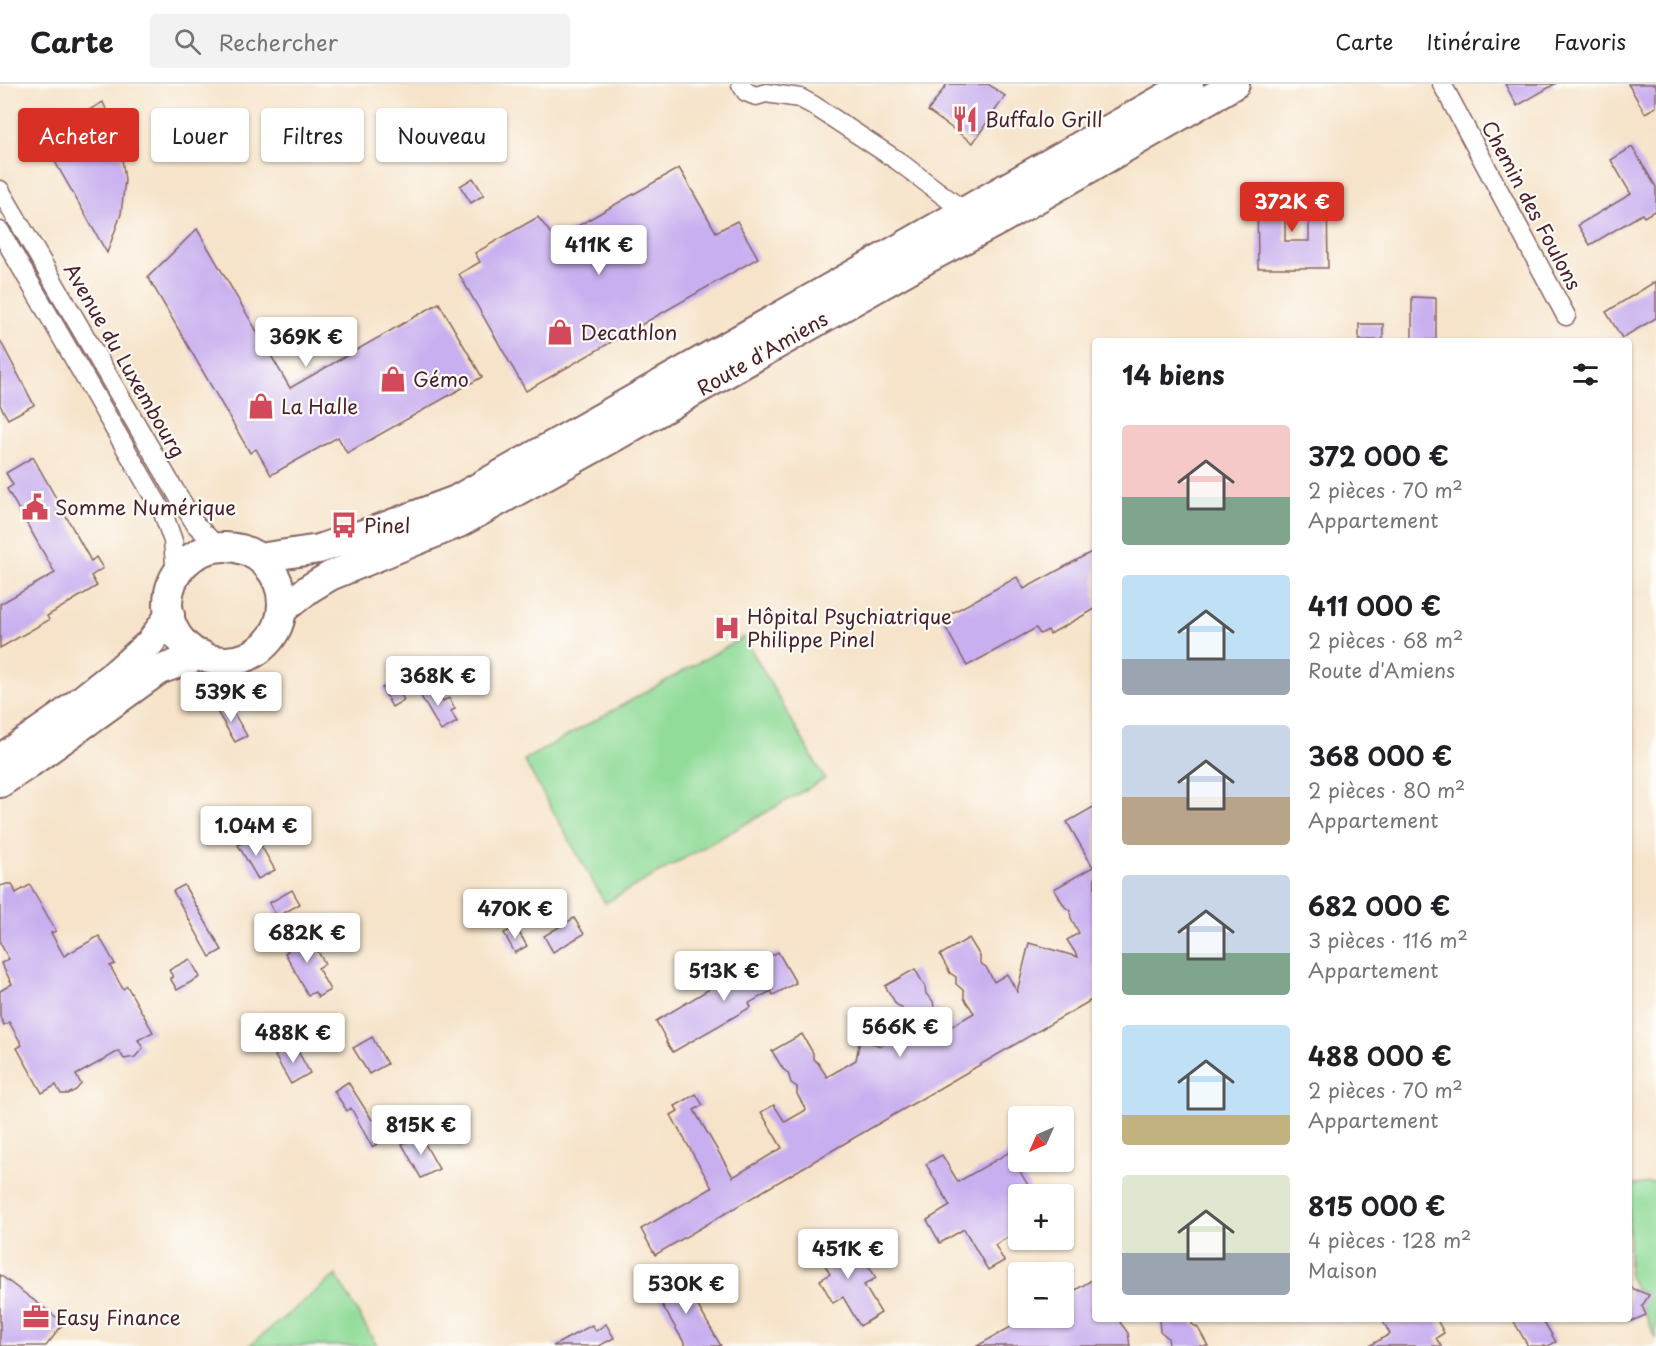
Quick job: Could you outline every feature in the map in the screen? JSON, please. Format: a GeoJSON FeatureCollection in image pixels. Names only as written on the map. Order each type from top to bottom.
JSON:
{"type":"FeatureCollection","features":[{"type":"Feature","properties":{"kind":"main road","name":"Route d'Amiens"},"geometry":{"type":"LineString","coordinates":[[282,610],[330,576],[459,523],[609,440],[972,221],[1189,84]]}},
{"type":"Feature","properties":{"kind":"main road","name":"Route d'Amiens"},"geometry":{"type":"LineString","coordinates":[[259,558],[319,549],[456,500],[972,221],[1236,84]]}},
{"type":"Feature","properties":{"kind":"main road"},"geometry":{"type":"LineString","coordinates":[[218,547],[232,547],[259,558],[273,572],[281,590],[282,610],[275,632],[258,650],[246,657],[232,660],[217,660],[190,648],[181,639],[170,615],[168,601],[176,575],[187,562],[201,552],[218,547]]}},
{"type":"Feature","properties":{"kind":"main road"},"geometry":{"type":"LineString","coordinates":[[0,759],[60,717],[117,672],[150,643],[170,615]]}},
{"type":"Feature","properties":{"kind":"main road"},"geometry":{"type":"LineString","coordinates":[[0,783],[159,670],[202,655]]}},
{"type":"Feature","properties":{"kind":"street"},"geometry":{"type":"LineString","coordinates":[[741,84],[746,92],[752,95],[756,96],[771,87],[813,105],[898,161],[972,221]]}},
{"type":"Feature","properties":{"kind":"street","name":"Chemin des Foulons"},"geometry":{"type":"LineString","coordinates":[[1442,84],[1566,316]]}},
{"type":"Feature","properties":{"kind":"street","name":"Avenue du Luxembourg"},"geometry":{"type":"LineString","coordinates":[[0,190],[174,489],[196,525],[218,547]]}},
{"type":"Feature","properties":{"kind":"street"},"geometry":{"type":"LineString","coordinates":[[0,231],[162,513],[173,541],[176,575]]}},
{"type":"Feature","properties":{"kind":"green space"},"geometry":{"type":"Polygon","coordinates":[[[744,637],[825,779],[605,903],[524,760],[744,637]]]}},
{"type":"Feature","properties":{"kind":"green space"},"geometry":{"type":"Polygon","coordinates":[[[1656,1182],[1656,1339],[1642,1306],[1645,1293],[1636,1290],[1632,1281],[1632,1186],[1656,1182]]]}},
{"type":"Feature","properties":{"kind":"green space"},"geometry":{"type":"Polygon","coordinates":[[[336,1275],[377,1346],[249,1346],[336,1275]]]}},
{"type":"Feature","properties":{"kind":"building","name":"Buffalo Grill"},"geometry":{"type":"Polygon","coordinates":[[[947,84],[988,84],[1005,96],[973,143],[928,111],[947,84]]]}},
{"type":"Feature","properties":{"kind":"building"},"geometry":{"type":"Polygon","coordinates":[[[1505,84],[1555,84],[1517,106],[1505,84]]]}},
{"type":"Feature","properties":{"kind":"building"},"geometry":{"type":"Polygon","coordinates":[[[1628,84],[1656,84],[1656,107],[1645,113],[1628,84]]]}},
{"type":"Feature","properties":{"kind":"building"},"geometry":{"type":"Polygon","coordinates":[[[103,102],[105,108],[92,108],[103,102]]]}},
{"type":"Feature","properties":{"kind":"building"},"geometry":{"type":"Polygon","coordinates":[[[1632,147],[1656,187],[1656,210],[1644,217],[1642,214],[1590,245],[1578,225],[1631,194],[1611,160],[1632,147]]]}},
{"type":"Feature","properties":{"kind":"building"},"geometry":{"type":"Polygon","coordinates":[[[55,162],[123,162],[125,180],[121,214],[107,253],[55,162]]]}},
{"type":"Feature","properties":{"kind":"building","name":"Decathlon"},"geometry":{"type":"Polygon","coordinates":[[[679,168],[716,232],[737,221],[758,258],[526,391],[459,274],[480,262],[475,253],[538,217],[555,239],[679,168]]]}},
{"type":"Feature","properties":{"kind":"building"},"geometry":{"type":"Polygon","coordinates":[[[473,178],[484,195],[471,203],[460,186],[473,178]]]}},
{"type":"Feature","properties":{"kind":"building"},"geometry":{"type":"Polygon","coordinates":[[[1257,197],[1327,199],[1328,268],[1258,268],[1257,197]],[[1285,216],[1285,241],[1309,241],[1309,216],[1285,216]]]}},
{"type":"Feature","properties":{"kind":"building"},"geometry":{"type":"Polygon","coordinates":[[[197,229],[290,388],[439,303],[482,377],[347,453],[338,437],[271,475],[256,449],[250,453],[148,277],[197,229]]]}},
{"type":"Feature","properties":{"kind":"building"},"geometry":{"type":"Polygon","coordinates":[[[1656,281],[1656,318],[1622,338],[1606,312],[1656,281]]]}},
{"type":"Feature","properties":{"kind":"building"},"geometry":{"type":"Polygon","coordinates":[[[1412,297],[1436,298],[1436,338],[1412,338],[1412,297]]]}},
{"type":"Feature","properties":{"kind":"building"},"geometry":{"type":"Polygon","coordinates":[[[1359,324],[1383,324],[1383,338],[1359,338],[1359,324]]]}},
{"type":"Feature","properties":{"kind":"building"},"geometry":{"type":"Polygon","coordinates":[[[0,340],[34,405],[8,419],[0,405],[0,340]]]}},
{"type":"Feature","properties":{"kind":"building"},"geometry":{"type":"Polygon","coordinates":[[[33,457],[91,561],[96,557],[103,568],[91,576],[97,586],[47,616],[49,620],[0,648],[0,604],[55,573],[7,489],[13,485],[6,473],[33,457]]]}},
{"type":"Feature","properties":{"kind":"building"},"geometry":{"type":"Polygon","coordinates":[[[1092,552],[1092,611],[1050,634],[1048,630],[1040,634],[1036,628],[967,666],[941,619],[1017,577],[1024,589],[1092,552]]]}},
{"type":"Feature","properties":{"kind":"building"},"geometry":{"type":"Polygon","coordinates":[[[394,681],[404,700],[392,707],[382,688],[394,681]]]}},
{"type":"Feature","properties":{"kind":"building"},"geometry":{"type":"Polygon","coordinates":[[[433,683],[443,701],[449,698],[455,709],[451,711],[457,722],[441,731],[418,691],[433,683]]]}},
{"type":"Feature","properties":{"kind":"building"},"geometry":{"type":"Polygon","coordinates":[[[228,703],[247,736],[235,742],[216,710],[228,703]]]}},
{"type":"Feature","properties":{"kind":"building"},"geometry":{"type":"Polygon","coordinates":[[[1092,808],[1092,865],[1067,822],[1092,808]]]}},
{"type":"Feature","properties":{"kind":"building"},"geometry":{"type":"Polygon","coordinates":[[[255,835],[275,870],[258,879],[238,845],[255,835]]]}},
{"type":"Feature","properties":{"kind":"building"},"geometry":{"type":"Polygon","coordinates":[[[1092,868],[1092,1000],[655,1255],[641,1229],[712,1188],[671,1115],[678,1111],[675,1106],[696,1094],[703,1105],[694,1110],[733,1177],[782,1148],[761,1112],[774,1105],[785,1122],[806,1110],[797,1094],[797,1087],[791,1083],[788,1073],[772,1051],[802,1034],[813,1053],[813,1059],[827,1077],[856,1060],[860,1039],[881,1046],[910,1029],[902,1015],[902,1008],[896,1004],[885,986],[915,969],[934,1007],[940,1011],[949,1027],[952,1026],[974,1013],[964,998],[964,991],[956,984],[956,977],[950,973],[940,955],[969,938],[980,956],[980,963],[986,967],[994,982],[1007,974],[1017,992],[1029,943],[1078,957],[1067,940],[1079,933],[1070,911],[1054,889],[1092,868]]]}},
{"type":"Feature","properties":{"kind":"building"},"geometry":{"type":"Polygon","coordinates":[[[12,884],[16,893],[30,885],[56,931],[51,933],[64,956],[99,936],[115,964],[110,966],[123,989],[127,986],[153,1032],[138,1040],[143,1048],[135,1057],[124,1059],[119,1051],[76,1075],[81,1084],[68,1094],[61,1094],[56,1085],[42,1093],[17,1048],[22,1045],[9,1022],[4,1025],[0,1017],[0,991],[12,984],[1,963],[9,959],[0,943],[0,886],[12,884]]]}},
{"type":"Feature","properties":{"kind":"building"},"geometry":{"type":"Polygon","coordinates":[[[184,885],[222,950],[210,957],[173,891],[184,885]]]}},
{"type":"Feature","properties":{"kind":"building"},"geometry":{"type":"Polygon","coordinates":[[[292,890],[300,904],[277,917],[269,903],[292,890]]]}},
{"type":"Feature","properties":{"kind":"building"},"geometry":{"type":"Polygon","coordinates":[[[574,918],[584,934],[553,952],[544,936],[574,918]]]}},
{"type":"Feature","properties":{"kind":"building"},"geometry":{"type":"Polygon","coordinates":[[[516,927],[527,946],[515,953],[504,933],[516,927]]]}},
{"type":"Feature","properties":{"kind":"building"},"geometry":{"type":"Polygon","coordinates":[[[307,932],[325,964],[318,968],[330,990],[318,997],[315,992],[308,995],[285,953],[288,951],[284,945],[307,932]]]}},
{"type":"Feature","properties":{"kind":"building"},"geometry":{"type":"Polygon","coordinates":[[[778,952],[796,983],[773,995],[771,991],[749,1003],[751,1007],[673,1052],[656,1021],[708,990],[717,980],[723,983],[778,952]]]}},
{"type":"Feature","properties":{"kind":"building"},"geometry":{"type":"Polygon","coordinates":[[[190,959],[200,977],[177,990],[170,978],[173,977],[169,970],[190,959]]]}},
{"type":"Feature","properties":{"kind":"building"},"geometry":{"type":"Polygon","coordinates":[[[372,1037],[387,1064],[369,1074],[353,1048],[372,1037]]]}},
{"type":"Feature","properties":{"kind":"building"},"geometry":{"type":"Polygon","coordinates":[[[294,1044],[310,1073],[291,1084],[275,1056],[294,1044]]]}},
{"type":"Feature","properties":{"kind":"building"},"geometry":{"type":"Polygon","coordinates":[[[348,1082],[372,1120],[376,1119],[387,1138],[372,1147],[351,1108],[347,1111],[334,1091],[348,1082]]]}},
{"type":"Feature","properties":{"kind":"building"},"geometry":{"type":"Polygon","coordinates":[[[420,1135],[439,1169],[421,1178],[402,1144],[420,1135]]]}},
{"type":"Feature","properties":{"kind":"building"},"geometry":{"type":"Polygon","coordinates":[[[1008,1153],[1008,1172],[1020,1172],[1027,1184],[1008,1184],[1008,1237],[995,1245],[1004,1261],[988,1270],[964,1229],[940,1243],[927,1220],[950,1206],[926,1164],[942,1155],[958,1182],[1008,1153]]]}},
{"type":"Feature","properties":{"kind":"building"},"geometry":{"type":"Polygon","coordinates":[[[836,1234],[852,1262],[863,1256],[876,1278],[864,1285],[881,1313],[860,1326],[843,1297],[833,1303],[820,1280],[830,1274],[814,1246],[836,1234]]]}},
{"type":"Feature","properties":{"kind":"building"},"geometry":{"type":"Polygon","coordinates":[[[0,1275],[64,1323],[46,1346],[0,1346],[0,1275]]]}},
{"type":"Feature","properties":{"kind":"building"},"geometry":{"type":"Polygon","coordinates":[[[680,1275],[721,1346],[686,1346],[657,1296],[664,1293],[660,1287],[680,1275]]]}},
{"type":"Feature","properties":{"kind":"building"},"geometry":{"type":"Polygon","coordinates":[[[1092,1280],[1092,1322],[1120,1322],[1128,1333],[1130,1346],[977,1346],[1009,1328],[1074,1328],[1074,1291],[1092,1280]]]}},
{"type":"Feature","properties":{"kind":"building"},"geometry":{"type":"Polygon","coordinates":[[[1632,1288],[1649,1295],[1642,1306],[1646,1315],[1632,1321],[1632,1288]]]}},
{"type":"Feature","properties":{"kind":"building"},"geometry":{"type":"Polygon","coordinates":[[[1159,1322],[1192,1322],[1208,1346],[1169,1346],[1168,1338],[1160,1331],[1159,1322]]]}},
{"type":"Feature","properties":{"kind":"building"},"geometry":{"type":"Polygon","coordinates":[[[1383,1322],[1438,1322],[1444,1333],[1436,1338],[1441,1346],[1369,1346],[1390,1334],[1383,1322]]]}},
{"type":"Feature","properties":{"kind":"building"},"geometry":{"type":"Polygon","coordinates":[[[1514,1322],[1544,1322],[1556,1342],[1548,1346],[1528,1346],[1514,1322]]]}},
{"type":"Feature","properties":{"kind":"building"},"geometry":{"type":"Polygon","coordinates":[[[606,1324],[614,1338],[599,1346],[553,1346],[592,1325],[596,1331],[606,1324]]]}},
{"type":"Feature","properties":{"kind":"place","name":"Buffalo Grill"},"geometry":{"type":"Point","coordinates":[965,119]}},
{"type":"Feature","properties":{"kind":"place","name":"Decathlon"},"geometry":{"type":"Point","coordinates":[560,332]}},
{"type":"Feature","properties":{"kind":"place","name":"Gémo"},"geometry":{"type":"Point","coordinates":[393,379]}},
{"type":"Feature","properties":{"kind":"place","name":"La Halle"},"geometry":{"type":"Point","coordinates":[261,406]}},
{"type":"Feature","properties":{"kind":"place","name":"Somme Numérique"},"geometry":{"type":"Point","coordinates":[35,507]}},
{"type":"Feature","properties":{"kind":"place","name":"Pinel"},"geometry":{"type":"Point","coordinates":[344,525]}},
{"type":"Feature","properties":{"kind":"place","name":"Hôpital Psychiatrique Philippe Pinel"},"geometry":{"type":"Point","coordinates":[727,628]}},
{"type":"Feature","properties":{"kind":"place","name":"Easy Finance"},"geometry":{"type":"Point","coordinates":[36,1317]}}]}
